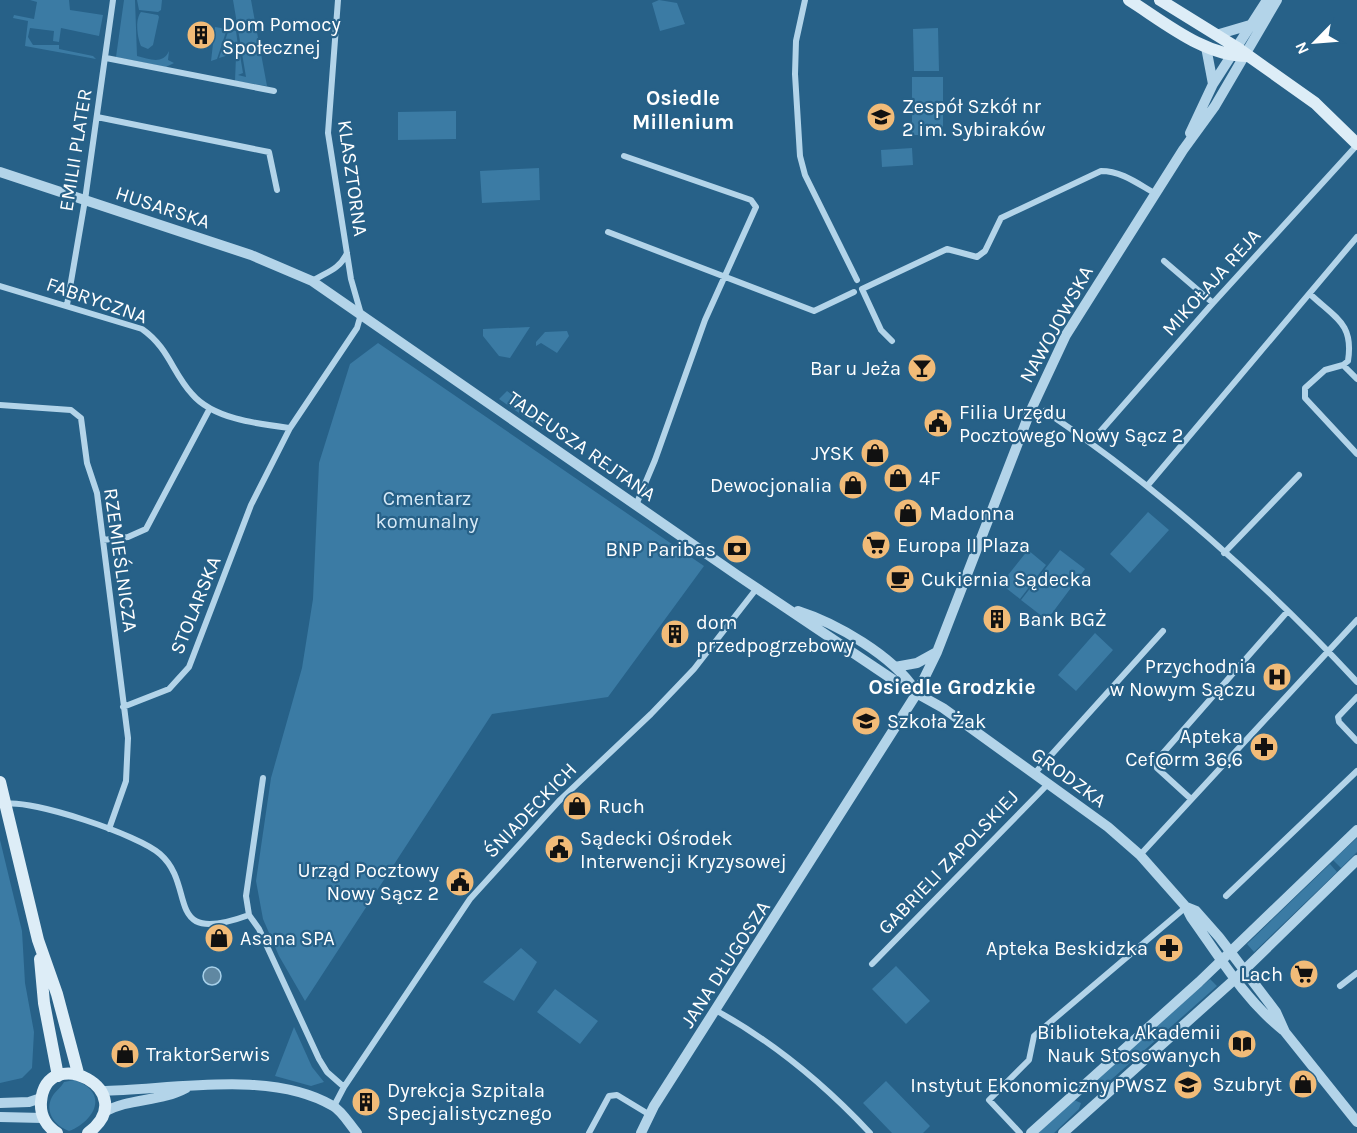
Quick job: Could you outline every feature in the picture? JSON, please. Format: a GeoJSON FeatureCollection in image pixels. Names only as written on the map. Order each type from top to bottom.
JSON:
{"type":"FeatureCollection","features":[{"type":"Feature","properties":{"kind":"main road"},"geometry":{"type":"LineString","coordinates":[[1129,0],[1206,47],[1247,56],[1315,103],[1357,144]]}},
{"type":"Feature","properties":{"kind":"main road"},"geometry":{"type":"LineString","coordinates":[[1160,0],[1216,35],[1233,52]]}},
{"type":"Feature","properties":{"kind":"main road"},"geometry":{"type":"LineString","coordinates":[[0,782],[38,940],[57,994],[78,1073]]}},
{"type":"Feature","properties":{"kind":"main road"},"geometry":{"type":"LineString","coordinates":[[38,940],[44,1004],[58,1076]]}},
{"type":"Feature","properties":{"kind":"main road"},"geometry":{"type":"LineString","coordinates":[[57,1133],[43,1118],[41,1098],[50,1083],[58,1076],[78,1073],[95,1083],[101,1091],[104,1112],[96,1128],[88,1133]]}},
{"type":"Feature","properties":{"kind":"street","name":"EMILII PLATER"},"geometry":{"type":"LineString","coordinates":[[66,305],[85,200],[113,0]]}},
{"type":"Feature","properties":{"kind":"street","name":"KLASZTORNA"},"geometry":{"type":"LineString","coordinates":[[338,0],[328,133],[347,253]]}},
{"type":"Feature","properties":{"kind":"street"},"geometry":{"type":"LineString","coordinates":[[806,0],[796,41],[800,156],[805,175],[857,280]]}},
{"type":"Feature","properties":{"kind":"street","name":"NAWOJOWSKA"},"geometry":{"type":"LineString","coordinates":[[1183,150],[1213,84],[1268,0]]}},
{"type":"Feature","properties":{"kind":"street","name":"NAWOJOWSKA"},"geometry":{"type":"LineString","coordinates":[[917,693],[937,652],[1030,412],[1066,335],[1089,295],[1156,195],[1183,150],[1247,56],[1277,0]]}},
{"type":"Feature","properties":{"kind":"street"},"geometry":{"type":"LineString","coordinates":[[1216,35],[1251,25]]}},
{"type":"Feature","properties":{"kind":"street"},"geometry":{"type":"LineString","coordinates":[[1206,47],[1213,84]]}},
{"type":"Feature","properties":{"kind":"street"},"geometry":{"type":"LineString","coordinates":[[106,58],[274,92]]}},
{"type":"Feature","properties":{"kind":"street"},"geometry":{"type":"LineString","coordinates":[[97,117],[269,152],[277,190]]}},
{"type":"Feature","properties":{"kind":"street","name":"MIKOŁAJA REJA"},"geometry":{"type":"LineString","coordinates":[[1091,442],[1357,144]]}},
{"type":"Feature","properties":{"kind":"street"},"geometry":{"type":"LineString","coordinates":[[624,156],[752,200],[756,207],[733,261],[723,277],[656,460],[636,506]]}},
{"type":"Feature","properties":{"kind":"street"},"geometry":{"type":"LineString","coordinates":[[892,341],[881,330],[862,289],[947,249],[977,257],[985,251],[1001,218],[1101,171],[1112,171],[1125,176],[1156,195]]}},
{"type":"Feature","properties":{"kind":"street","name":"HUSARSKA"},"geometry":{"type":"LineString","coordinates":[[0,172],[251,255],[312,281],[361,314]]}},
{"type":"Feature","properties":{"kind":"street"},"geometry":{"type":"LineString","coordinates":[[608,232],[814,311],[854,291]]}},
{"type":"Feature","properties":{"kind":"street"},"geometry":{"type":"LineString","coordinates":[[1148,485],[1357,237]]}},
{"type":"Feature","properties":{"kind":"street"},"geometry":{"type":"LineString","coordinates":[[312,281],[332,272],[343,262],[347,253]]}},
{"type":"Feature","properties":{"kind":"street"},"geometry":{"type":"LineString","coordinates":[[347,253],[361,314]]}},
{"type":"Feature","properties":{"kind":"street"},"geometry":{"type":"LineString","coordinates":[[1164,261],[1213,303]]}},
{"type":"Feature","properties":{"kind":"street","name":"FABRYCZNA"},"geometry":{"type":"LineString","coordinates":[[0,286],[142,329],[157,340],[191,394],[210,410]]}},
{"type":"Feature","properties":{"kind":"street"},"geometry":{"type":"LineString","coordinates":[[1310,294],[1345,327],[1350,335],[1348,361],[1343,365],[1325,370],[1314,378],[1305,388],[1305,398],[1357,454]]}},
{"type":"Feature","properties":{"kind":"street","name":"STOLARSKA"},"geometry":{"type":"LineString","coordinates":[[123,707],[163,692],[189,667],[252,505],[290,428],[357,328],[361,314]]}},
{"type":"Feature","properties":{"kind":"street","name":"TADEUSZA REJTANA"},"geometry":{"type":"LineString","coordinates":[[361,314],[636,506],[917,693]]}},
{"type":"Feature","properties":{"kind":"street"},"geometry":{"type":"LineString","coordinates":[[1343,365],[1357,379]]}},
{"type":"Feature","properties":{"kind":"street","name":"RZEMIEŚLNICZA"},"geometry":{"type":"LineString","coordinates":[[0,405],[71,410],[81,418],[87,463],[97,493],[123,707]]}},
{"type":"Feature","properties":{"kind":"street"},"geometry":{"type":"LineString","coordinates":[[103,540],[128,537],[146,529],[210,410],[290,428]]}},
{"type":"Feature","properties":{"kind":"street"},"geometry":{"type":"LineString","coordinates":[[1045,411],[1148,485],[1287,612],[1357,682]]}},
{"type":"Feature","properties":{"kind":"street"},"geometry":{"type":"LineString","coordinates":[[1224,553],[1299,475]]}},
{"type":"Feature","properties":{"kind":"street","name":"ŚNIADECKICH"},"geometry":{"type":"LineString","coordinates":[[334,1106],[344,1087],[470,898],[559,801],[651,714],[694,669],[757,588]]}},
{"type":"Feature","properties":{"kind":"street","name":"TADEUSZA REJTANA"},"geometry":{"type":"LineString","coordinates":[[784,606],[819,618],[895,667],[917,693]]}},
{"type":"Feature","properties":{"kind":"street"},"geometry":{"type":"LineString","coordinates":[[1191,799],[1157,768],[1156,761],[1287,612]]}},
{"type":"Feature","properties":{"kind":"street"},"geometry":{"type":"LineString","coordinates":[[1140,855],[1357,620]]}},
{"type":"Feature","properties":{"kind":"street"},"geometry":{"type":"LineString","coordinates":[[1034,774],[1163,630]]}},
{"type":"Feature","properties":{"kind":"street"},"geometry":{"type":"LineString","coordinates":[[895,667],[917,663],[937,652]]}},
{"type":"Feature","properties":{"kind":"street","name":"GRODZKA"},"geometry":{"type":"LineString","coordinates":[[917,693],[943,708],[1108,827],[1140,855],[1186,907],[1196,911],[1226,956],[1235,979],[1268,1018],[1286,1032]]}},
{"type":"Feature","properties":{"kind":"street","name":"JANA DŁUGOSZA"},"geometry":{"type":"LineString","coordinates":[[641,1133],[650,1115],[917,693]]}},
{"type":"Feature","properties":{"kind":"street"},"geometry":{"type":"LineString","coordinates":[[1357,697],[1338,717],[1339,722],[1357,741]]}},
{"type":"Feature","properties":{"kind":"street"},"geometry":{"type":"LineString","coordinates":[[109,829],[126,781],[128,738],[123,707]]}},
{"type":"Feature","properties":{"kind":"street"},"geometry":{"type":"LineString","coordinates":[[1226,896],[1357,771]]}},
{"type":"Feature","properties":{"kind":"street"},"geometry":{"type":"LineString","coordinates":[[263,778],[246,896],[249,915],[259,928],[319,1059],[327,1072],[344,1087]]}},
{"type":"Feature","properties":{"kind":"street","name":"GABRIELI ZAPOLSKIEJ"},"geometry":{"type":"LineString","coordinates":[[872,964],[1048,784]]}},
{"type":"Feature","properties":{"kind":"street"},"geometry":{"type":"LineString","coordinates":[[5,804],[15,802],[51,810],[109,829],[161,854],[170,865],[185,911],[206,924],[224,924],[249,915]]}},
{"type":"Feature","properties":{"kind":"street"},"geometry":{"type":"LineString","coordinates":[[1031,1133],[1226,956],[1357,830]]}},
{"type":"Feature","properties":{"kind":"street"},"geometry":{"type":"LineString","coordinates":[[1063,1133],[1235,979],[1357,860]]}},
{"type":"Feature","properties":{"kind":"street"},"geometry":{"type":"LineString","coordinates":[[1020,1133],[989,1100],[1029,1060],[1034,1036],[1186,907]]}},
{"type":"Feature","properties":{"kind":"street","name":"GRODZKA"},"geometry":{"type":"LineString","coordinates":[[1226,956],[1244,970],[1276,1012],[1286,1032],[1357,1122]]}},
{"type":"Feature","properties":{"kind":"street"},"geometry":{"type":"LineString","coordinates":[[1340,986],[1357,973]]}},
{"type":"Feature","properties":{"kind":"street"},"geometry":{"type":"LineString","coordinates":[[717,1011],[743,1025],[821,1086],[870,1133]]}},
{"type":"Feature","properties":{"kind":"street"},"geometry":{"type":"LineString","coordinates":[[101,1091],[159,1086],[186,1088],[255,1084],[284,1089],[334,1106],[357,1133]]}},
{"type":"Feature","properties":{"kind":"street"},"geometry":{"type":"LineString","coordinates":[[104,1112],[114,1106],[174,1095],[186,1088]]}},
{"type":"Feature","properties":{"kind":"street"},"geometry":{"type":"LineString","coordinates":[[589,1133],[609,1096],[617,1095],[650,1115]]}},
{"type":"Feature","properties":{"kind":"street"},"geometry":{"type":"LineString","coordinates":[[0,1103],[29,1102],[41,1098]]}},
{"type":"Feature","properties":{"kind":"street"},"geometry":{"type":"LineString","coordinates":[[0,1118],[43,1118]]}},
{"type":"Feature","properties":{"kind":"green space"},"geometry":{"type":"Polygon","coordinates":[[[30,0],[69,0],[70,10],[103,15],[99,36],[61,28],[59,42],[53,41],[54,31],[30,28],[28,37],[33,45],[59,45],[59,49],[93,56],[96,59],[25,46],[28,21],[13,18],[14,15],[34,19],[37,2],[30,0]]]}},
{"type":"Feature","properties":{"kind":"green space"},"geometry":{"type":"Polygon","coordinates":[[[124,0],[135,0],[137,56],[159,60],[169,51],[168,60],[174,63],[166,67],[116,57],[124,0]]]}},
{"type":"Feature","properties":{"kind":"green space"},"geometry":{"type":"Polygon","coordinates":[[[137,0],[162,0],[161,10],[158,12],[139,10],[137,0]]]}},
{"type":"Feature","properties":{"kind":"green space"},"geometry":{"type":"Polygon","coordinates":[[[233,0],[251,0],[267,86],[235,81],[236,56],[240,55],[243,73],[238,75],[246,77],[233,0]]]}},
{"type":"Feature","properties":{"kind":"green space"},"geometry":{"type":"Polygon","coordinates":[[[659,0],[677,3],[685,24],[660,31],[652,3],[659,0]]]}},
{"type":"Feature","properties":{"kind":"green space"},"geometry":{"type":"Polygon","coordinates":[[[141,12],[159,17],[153,45],[148,49],[141,46],[138,38],[137,23],[141,12]]]}},
{"type":"Feature","properties":{"kind":"green space"},"geometry":{"type":"Polygon","coordinates":[[[215,27],[227,29],[217,59],[211,61],[215,27]]]}},
{"type":"Feature","properties":{"kind":"green space"},"geometry":{"type":"Polygon","coordinates":[[[938,28],[939,71],[914,71],[913,29],[938,28]]]}},
{"type":"Feature","properties":{"kind":"green space"},"geometry":{"type":"Polygon","coordinates":[[[229,29],[236,31],[239,52],[219,58],[229,29]]]}},
{"type":"Feature","properties":{"kind":"green space"},"geometry":{"type":"Polygon","coordinates":[[[912,77],[943,77],[943,135],[912,135],[912,77]]]}},
{"type":"Feature","properties":{"kind":"green space"},"geometry":{"type":"Polygon","coordinates":[[[456,111],[456,139],[398,140],[398,112],[456,111]]]}},
{"type":"Feature","properties":{"kind":"green space"},"geometry":{"type":"Polygon","coordinates":[[[912,148],[913,165],[882,167],[881,150],[912,148]]]}},
{"type":"Feature","properties":{"kind":"green space"},"geometry":{"type":"Polygon","coordinates":[[[539,168],[540,200],[482,203],[480,171],[539,168]]]}},
{"type":"Feature","properties":{"kind":"green space"},"geometry":{"type":"Polygon","coordinates":[[[530,327],[510,358],[499,356],[483,336],[483,329],[530,327]]]}},
{"type":"Feature","properties":{"kind":"green space"},"geometry":{"type":"Polygon","coordinates":[[[567,331],[569,336],[557,353],[541,343],[536,346],[536,342],[545,332],[567,331]]]}},
{"type":"Feature","properties":{"kind":"green space","name":"Cmentarz komunalny"},"geometry":{"type":"Polygon","coordinates":[[[378,343],[704,566],[608,697],[492,714],[305,1001],[279,956],[263,919],[256,881],[271,778],[302,668],[313,599],[319,463],[350,364],[378,343]]]}},
{"type":"Feature","properties":{"kind":"green space"},"geometry":{"type":"Polygon","coordinates":[[[507,391],[546,421],[543,430],[499,399],[507,391]]]}},
{"type":"Feature","properties":{"kind":"green space"},"geometry":{"type":"Polygon","coordinates":[[[1148,512],[1169,530],[1130,573],[1110,554],[1148,512]]]}},
{"type":"Feature","properties":{"kind":"green space"},"geometry":{"type":"Polygon","coordinates":[[[1028,550],[1046,565],[1020,599],[1001,584],[1028,550]]]}},
{"type":"Feature","properties":{"kind":"green space"},"geometry":{"type":"Polygon","coordinates":[[[1060,550],[1085,569],[1047,620],[1021,600],[1060,550]]]}},
{"type":"Feature","properties":{"kind":"green space"},"geometry":{"type":"Polygon","coordinates":[[[1095,633],[1113,650],[1076,691],[1058,675],[1095,633]]]}},
{"type":"Feature","properties":{"kind":"green space"},"geometry":{"type":"Polygon","coordinates":[[[1357,838],[1357,852],[1341,868],[1333,860],[1357,838]]]}},
{"type":"Feature","properties":{"kind":"green space"},"geometry":{"type":"Polygon","coordinates":[[[0,840],[22,931],[25,983],[34,1032],[32,1068],[22,1078],[0,1083],[0,840]]]}},
{"type":"Feature","properties":{"kind":"green space"},"geometry":{"type":"Polygon","coordinates":[[[1330,864],[1337,872],[1254,952],[1247,944],[1330,864]]]}},
{"type":"Feature","properties":{"kind":"green space"},"geometry":{"type":"Polygon","coordinates":[[[521,948],[537,962],[514,1001],[483,982],[521,948]]]}},
{"type":"Feature","properties":{"kind":"green space"},"geometry":{"type":"Polygon","coordinates":[[[896,966],[930,1001],[906,1024],[872,989],[896,966]]]}},
{"type":"Feature","properties":{"kind":"green space"},"geometry":{"type":"Polygon","coordinates":[[[1210,979],[1217,986],[1104,1086],[1097,1079],[1210,979]]]}},
{"type":"Feature","properties":{"kind":"green space"},"geometry":{"type":"Polygon","coordinates":[[[555,989],[598,1021],[580,1044],[537,1012],[555,989]]]}},
{"type":"Feature","properties":{"kind":"green space"},"geometry":{"type":"Polygon","coordinates":[[[294,1027],[312,1067],[324,1082],[311,1086],[275,1076],[294,1027]]]}},
{"type":"Feature","properties":{"kind":"green space"},"geometry":{"type":"Polygon","coordinates":[[[74,1080],[85,1085],[92,1092],[95,1106],[92,1114],[86,1120],[69,1131],[55,1122],[49,1108],[52,1097],[64,1082],[74,1080]]]}},
{"type":"Feature","properties":{"kind":"green space"},"geometry":{"type":"Polygon","coordinates":[[[886,1081],[930,1126],[923,1133],[892,1133],[863,1103],[886,1081]]]}},
{"type":"Feature","properties":{"kind":"green space"},"geometry":{"type":"Polygon","coordinates":[[[1074,1100],[1081,1103],[1079,1109],[1054,1133],[1038,1133],[1074,1100]]]}},
{"type":"Feature","properties":{"kind":"shaded area"},"geometry":{"type":"Polygon","coordinates":[[[212,967],[218,970],[221,976],[218,982],[212,985],[206,982],[203,976],[206,970],[212,967]]]}},
{"type":"Feature","properties":{"kind":"place","name":"Dom Pomocy Społecznej"},"geometry":{"type":"Point","coordinates":[201,35]}},
{"type":"Feature","properties":{"kind":"place","name":"Zespół Szkół nr 2 im. Sybiraków"},"geometry":{"type":"Point","coordinates":[881,117]}},
{"type":"Feature","properties":{"kind":"place","name":"Bar u Jeża"},"geometry":{"type":"Point","coordinates":[922,368]}},
{"type":"Feature","properties":{"kind":"place","name":"Filia Urzędu Pocztowego Nowy Sącz 2"},"geometry":{"type":"Point","coordinates":[938,423]}},
{"type":"Feature","properties":{"kind":"place","name":"JYSK"},"geometry":{"type":"Point","coordinates":[875,453]}},
{"type":"Feature","properties":{"kind":"place","name":"4F"},"geometry":{"type":"Point","coordinates":[898,478]}},
{"type":"Feature","properties":{"kind":"place","name":"Dewocjonalia"},"geometry":{"type":"Point","coordinates":[853,485]}},
{"type":"Feature","properties":{"kind":"place","name":"Madonna"},"geometry":{"type":"Point","coordinates":[908,513]}},
{"type":"Feature","properties":{"kind":"place","name":"Europa II Plaza"},"geometry":{"type":"Point","coordinates":[876,545]}},
{"type":"Feature","properties":{"kind":"place","name":"BNP Paribas"},"geometry":{"type":"Point","coordinates":[737,549]}},
{"type":"Feature","properties":{"kind":"place","name":"Cukiernia Sądecka"},"geometry":{"type":"Point","coordinates":[900,579]}},
{"type":"Feature","properties":{"kind":"place","name":"Bank BGŻ"},"geometry":{"type":"Point","coordinates":[997,619]}},
{"type":"Feature","properties":{"kind":"place","name":"dom przedpogrzebowy"},"geometry":{"type":"Point","coordinates":[675,634]}},
{"type":"Feature","properties":{"kind":"place","name":"Przychodnia w Nowym Sączu"},"geometry":{"type":"Point","coordinates":[1277,677]}},
{"type":"Feature","properties":{"kind":"place","name":"Szkoła Żak"},"geometry":{"type":"Point","coordinates":[866,721]}},
{"type":"Feature","properties":{"kind":"place","name":"Apteka Cef@rm 36,6"},"geometry":{"type":"Point","coordinates":[1264,747]}},
{"type":"Feature","properties":{"kind":"place","name":"Ruch"},"geometry":{"type":"Point","coordinates":[577,806]}},
{"type":"Feature","properties":{"kind":"place","name":"Sądecki Ośrodek Interwencji Kryzysowej"},"geometry":{"type":"Point","coordinates":[559,849]}},
{"type":"Feature","properties":{"kind":"place","name":"Urząd Pocztowy Nowy Sącz 2"},"geometry":{"type":"Point","coordinates":[460,882]}},
{"type":"Feature","properties":{"kind":"place","name":"Asana SPA"},"geometry":{"type":"Point","coordinates":[219,938]}},
{"type":"Feature","properties":{"kind":"place","name":"Apteka Beskidzka"},"geometry":{"type":"Point","coordinates":[1169,948]}},
{"type":"Feature","properties":{"kind":"place","name":"Lach"},"geometry":{"type":"Point","coordinates":[1304,974]}},
{"type":"Feature","properties":{"kind":"place","name":"Biblioteka Akademii Nauk Stosowanych"},"geometry":{"type":"Point","coordinates":[1242,1044]}},
{"type":"Feature","properties":{"kind":"place","name":"TraktorSerwis"},"geometry":{"type":"Point","coordinates":[125,1054]}},
{"type":"Feature","properties":{"kind":"place","name":"Szubryt"},"geometry":{"type":"Point","coordinates":[1303,1084]}},
{"type":"Feature","properties":{"kind":"place","name":"Instytut Ekonomiczny PWSZ"},"geometry":{"type":"Point","coordinates":[1188,1085]}},
{"type":"Feature","properties":{"kind":"place","name":"Dyrekcja Szpitala Specjalistycznego"},"geometry":{"type":"Point","coordinates":[366,1102]}},
{"type":"Feature","properties":{"kind":"district","name":"Osiedle Millenium"},"geometry":{"type":"Point","coordinates":[683,110]}},
{"type":"Feature","properties":{"kind":"district","name":"Osiedle Grodzkie"},"geometry":{"type":"Point","coordinates":[952,687]}}]}
